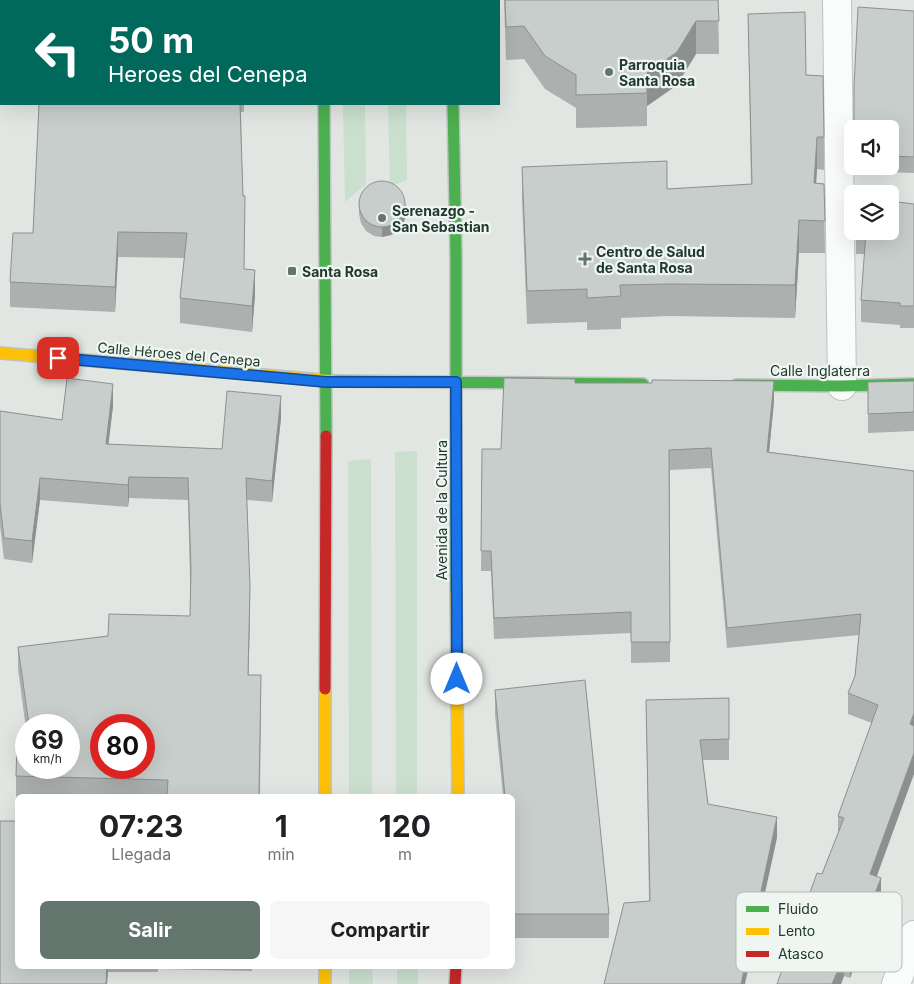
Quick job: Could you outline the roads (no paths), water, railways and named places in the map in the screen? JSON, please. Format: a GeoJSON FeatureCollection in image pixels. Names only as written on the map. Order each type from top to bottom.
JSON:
{"type":"FeatureCollection","features":[{"type":"Feature","properties":{"kind":"main road"},"geometry":{"type":"LineString","coordinates":[[324,105],[326,382],[325,794]]}},
{"type":"Feature","properties":{"kind":"main road","name":"Avenida de la Cultura"},"geometry":{"type":"LineString","coordinates":[[452,105],[456,228],[458,794]]}},
{"type":"Feature","properties":{"kind":"main road","name":"Calle Héroes del Cenepa"},"geometry":{"type":"LineString","coordinates":[[0,353],[326,382],[456,382]]}},
{"type":"Feature","properties":{"kind":"main road"},"geometry":{"type":"LineString","coordinates":[[456,382],[654,384]]}},
{"type":"Feature","properties":{"kind":"main road","name":"Calle Inglaterra"},"geometry":{"type":"LineString","coordinates":[[724,385],[842,386],[914,384]]}},
{"type":"Feature","properties":{"kind":"main road"},"geometry":{"type":"LineString","coordinates":[[325,969],[325,984]]}},
{"type":"Feature","properties":{"kind":"main road"},"geometry":{"type":"LineString","coordinates":[[455,984],[456,969]]}},
{"type":"Feature","properties":{"kind":"street"},"geometry":{"type":"LineString","coordinates":[[838,0],[842,386]]}},
{"type":"Feature","properties":{"kind":"street"},"geometry":{"type":"LineString","coordinates":[[902,968],[914,936]]}},
{"type":"Feature","properties":{"kind":"street"},"geometry":{"type":"LineString","coordinates":[[896,984],[900,972]]}},
{"type":"Feature","properties":{"kind":"place","name":"Parroquia Santa Rosa"},"geometry":{"type":"Point","coordinates":[609,72]}},
{"type":"Feature","properties":{"kind":"place","name":"Serenazgo - San Sebastian"},"geometry":{"type":"Point","coordinates":[382,218]}},
{"type":"Feature","properties":{"kind":"place","name":"Centro de Salud de Santa Rosa"},"geometry":{"type":"Point","coordinates":[585,259]}},
{"type":"Feature","properties":{"kind":"place","name":"Santa Rosa"},"geometry":{"type":"Point","coordinates":[292,271]}}]}
